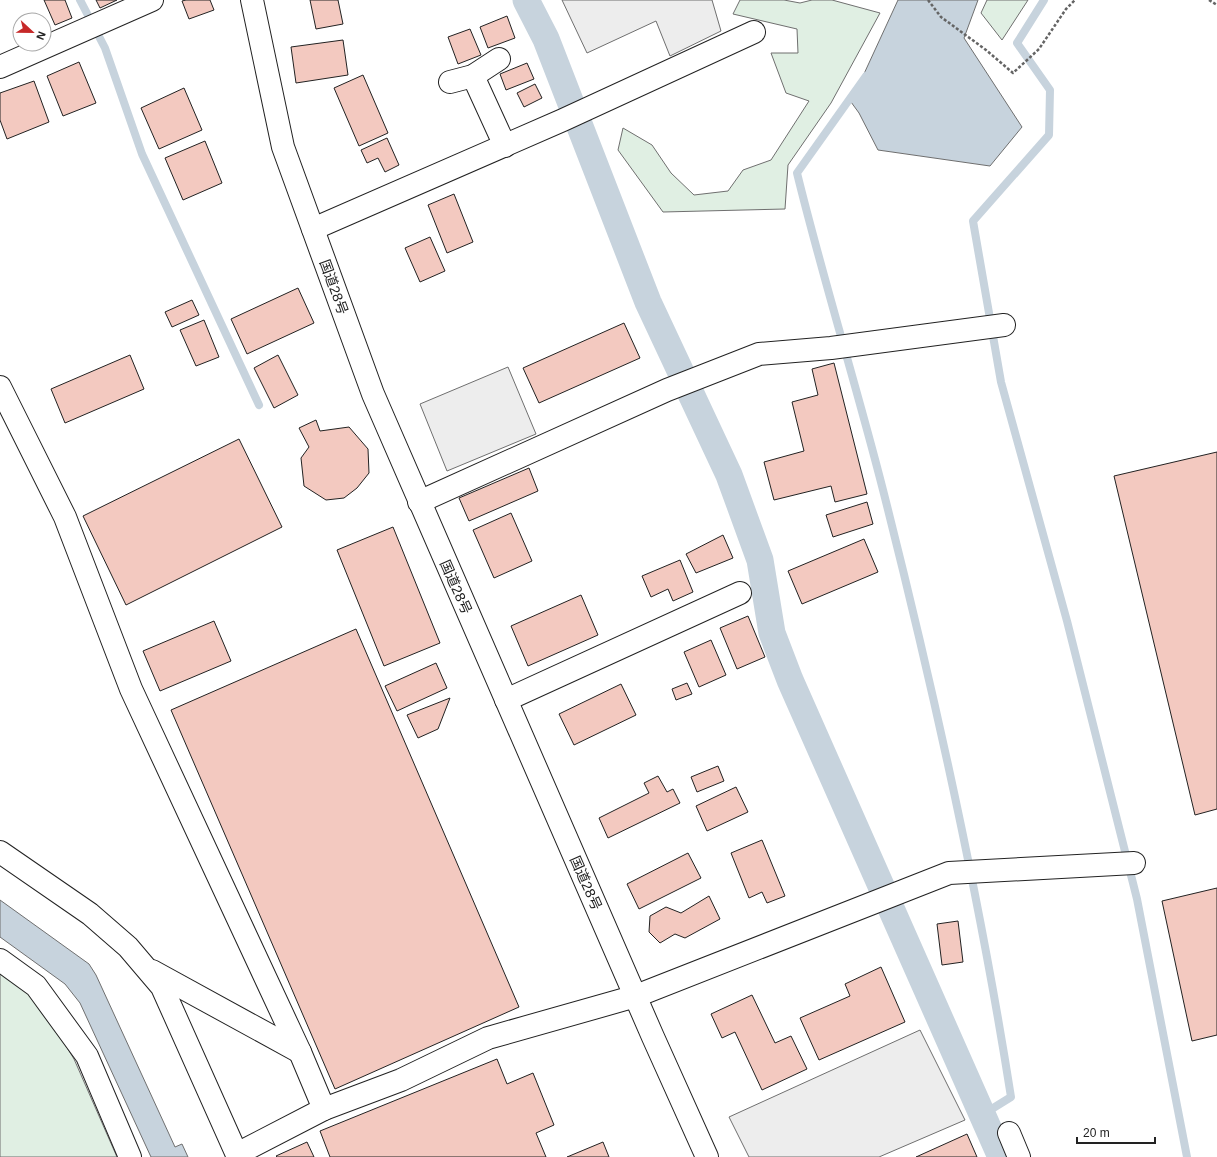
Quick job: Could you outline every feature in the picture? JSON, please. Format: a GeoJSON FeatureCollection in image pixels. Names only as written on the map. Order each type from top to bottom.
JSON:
{"type":"FeatureCollection","features":[{"type":"Feature","properties":{"kind":"main road"},"geometry":{"type":"LineString","coordinates":[[0,66],[152,0]]}},
{"type":"Feature","properties":{"kind":"main road","name":"国道28号"},"geometry":{"type":"LineString","coordinates":[[252,0],[284,147],[373,394],[707,1157]]}},
{"type":"Feature","properties":{"kind":"main road"},"geometry":{"type":"LineString","coordinates":[[313,229],[505,146],[754,32]]}},
{"type":"Feature","properties":{"kind":"main road"},"geometry":{"type":"LineString","coordinates":[[450,82],[473,76],[500,59]]}},
{"type":"Feature","properties":{"kind":"main road"},"geometry":{"type":"LineString","coordinates":[[473,76],[505,146]]}},
{"type":"Feature","properties":{"kind":"main road"},"geometry":{"type":"LineString","coordinates":[[419,502],[667,390],[759,354],[831,348],[1004,325]]}},
{"type":"Feature","properties":{"kind":"main road"},"geometry":{"type":"LineString","coordinates":[[0,388],[65,517],[130,689],[300,1052],[324,1109]]}},
{"type":"Feature","properties":{"kind":"main road"},"geometry":{"type":"LineString","coordinates":[[506,700],[740,594]]}},
{"type":"Feature","properties":{"kind":"main road"},"geometry":{"type":"LineString","coordinates":[[0,852],[90,914],[128,947],[162,987],[237,1156],[324,1109],[401,1080],[488,1038],[636,996],[949,873],[1134,863]]}},
{"type":"Feature","properties":{"kind":"main road"},"geometry":{"type":"LineString","coordinates":[[0,960],[36,986],[88,1056],[130,1157]]}},
{"type":"Feature","properties":{"kind":"main road"},"geometry":{"type":"LineString","coordinates":[[145,968],[300,1052]]}},
{"type":"Feature","properties":{"kind":"main road"},"geometry":{"type":"LineString","coordinates":[[1009,1133],[1019,1157]]}},
{"type":"Feature","properties":{"kind":"path"},"geometry":{"type":"LineString","coordinates":[[928,0],[941,17],[1013,73],[1039,48],[1066,9],[1075,0]]}},
{"type":"Feature","properties":{"kind":"path"},"geometry":{"type":"LineString","coordinates":[[1209,0],[1217,5]]}},
{"type":"Feature","properties":{"kind":"green space"},"geometry":{"type":"Polygon","coordinates":[[[740,0],[784,0],[800,3],[812,0],[832,0],[880,13],[831,103],[788,165],[785,209],[663,212],[618,150],[623,128],[652,145],[671,173],[694,195],[728,191],[743,170],[771,160],[809,101],[786,93],[771,53],[798,53],[797,29],[733,14],[740,0]]]}},
{"type":"Feature","properties":{"kind":"green space"},"geometry":{"type":"Polygon","coordinates":[[[987,0],[1028,0],[1002,40],[981,13],[987,0]]]}},
{"type":"Feature","properties":{"kind":"green space"},"geometry":{"type":"Polygon","coordinates":[[[0,967],[31,990],[44,1010],[74,1059],[117,1157],[0,1157],[0,967]]]}},
{"type":"Feature","properties":{"kind":"shaded area"},"geometry":{"type":"Polygon","coordinates":[[[562,0],[712,0],[721,31],[670,56],[656,21],[587,53],[562,0]]]}},
{"type":"Feature","properties":{"kind":"shaded area"},"geometry":{"type":"Polygon","coordinates":[[[898,0],[978,0],[964,38],[1022,127],[990,166],[878,150],[859,113],[851,102],[898,0]]]}},
{"type":"Feature","properties":{"kind":"shaded area"},"geometry":{"type":"Polygon","coordinates":[[[508,367],[536,434],[447,471],[420,404],[508,367]]]}},
{"type":"Feature","properties":{"kind":"shaded area"},"geometry":{"type":"Polygon","coordinates":[[[0,900],[89,964],[96,975],[175,1147],[182,1144],[188,1157],[151,1157],[80,1003],[65,984],[0,937],[0,900]]]}},
{"type":"Feature","properties":{"kind":"shaded area"},"geometry":{"type":"Polygon","coordinates":[[[920,1030],[965,1120],[879,1157],[749,1157],[729,1117],[920,1030]]]}},
{"type":"Feature","properties":{"kind":"building"},"geometry":{"type":"Polygon","coordinates":[[[44,0],[65,0],[72,18],[55,25],[52,18],[52,12],[49,12],[44,0]]]}},
{"type":"Feature","properties":{"kind":"building"},"geometry":{"type":"Polygon","coordinates":[[[96,0],[117,0],[100,8],[96,0]]]}},
{"type":"Feature","properties":{"kind":"building"},"geometry":{"type":"Polygon","coordinates":[[[210,0],[214,10],[189,19],[182,1],[210,0]]]}},
{"type":"Feature","properties":{"kind":"building"},"geometry":{"type":"Polygon","coordinates":[[[310,0],[338,0],[343,24],[316,29],[310,0]]]}},
{"type":"Feature","properties":{"kind":"building"},"geometry":{"type":"Polygon","coordinates":[[[507,16],[515,38],[488,48],[480,27],[507,16]]]}},
{"type":"Feature","properties":{"kind":"building"},"geometry":{"type":"Polygon","coordinates":[[[470,29],[481,55],[458,64],[448,37],[470,29]]]}},
{"type":"Feature","properties":{"kind":"building"},"geometry":{"type":"Polygon","coordinates":[[[343,40],[348,75],[296,83],[291,47],[343,40]]]}},
{"type":"Feature","properties":{"kind":"building"},"geometry":{"type":"Polygon","coordinates":[[[79,62],[96,103],[63,116],[47,76],[79,62]]]}},
{"type":"Feature","properties":{"kind":"building"},"geometry":{"type":"Polygon","coordinates":[[[527,63],[534,79],[506,90],[500,74],[527,63]]]}},
{"type":"Feature","properties":{"kind":"building"},"geometry":{"type":"Polygon","coordinates":[[[363,75],[388,133],[359,146],[334,88],[363,75]]]}},
{"type":"Feature","properties":{"kind":"building"},"geometry":{"type":"Polygon","coordinates":[[[34,81],[49,122],[7,139],[0,120],[0,93],[34,81]]]}},
{"type":"Feature","properties":{"kind":"building"},"geometry":{"type":"Polygon","coordinates":[[[535,84],[542,98],[524,107],[517,93],[535,84]]]}},
{"type":"Feature","properties":{"kind":"building"},"geometry":{"type":"Polygon","coordinates":[[[184,88],[202,130],[159,149],[141,108],[184,88]]]}},
{"type":"Feature","properties":{"kind":"building"},"geometry":{"type":"Polygon","coordinates":[[[387,138],[399,165],[385,172],[378,158],[367,163],[361,150],[387,138]]]}},
{"type":"Feature","properties":{"kind":"building"},"geometry":{"type":"Polygon","coordinates":[[[205,141],[222,183],[183,200],[165,158],[205,141]]]}},
{"type":"Feature","properties":{"kind":"building"},"geometry":{"type":"Polygon","coordinates":[[[454,194],[473,242],[447,253],[428,205],[454,194]]]}},
{"type":"Feature","properties":{"kind":"building"},"geometry":{"type":"Polygon","coordinates":[[[430,237],[445,271],[420,282],[405,248],[430,237]]]}},
{"type":"Feature","properties":{"kind":"building"},"geometry":{"type":"Polygon","coordinates":[[[298,288],[314,323],[247,354],[231,319],[298,288]]]}},
{"type":"Feature","properties":{"kind":"building"},"geometry":{"type":"Polygon","coordinates":[[[192,300],[199,315],[172,327],[165,312],[192,300]]]}},
{"type":"Feature","properties":{"kind":"building"},"geometry":{"type":"Polygon","coordinates":[[[204,320],[219,357],[196,366],[180,330],[204,320]]]}},
{"type":"Feature","properties":{"kind":"building"},"geometry":{"type":"Polygon","coordinates":[[[624,323],[640,358],[539,403],[523,368],[624,323]]]}},
{"type":"Feature","properties":{"kind":"building"},"geometry":{"type":"Polygon","coordinates":[[[130,355],[144,389],[65,423],[51,389],[130,355]]]}},
{"type":"Feature","properties":{"kind":"building"},"geometry":{"type":"Polygon","coordinates":[[[278,355],[298,395],[274,408],[254,368],[278,355]]]}},
{"type":"Feature","properties":{"kind":"building"},"geometry":{"type":"Polygon","coordinates":[[[834,363],[867,494],[835,502],[831,486],[774,500],[764,462],[804,451],[792,402],[818,395],[812,369],[834,363]]]}},
{"type":"Feature","properties":{"kind":"building"},"geometry":{"type":"Polygon","coordinates":[[[316,420],[320,431],[349,427],[368,449],[369,473],[357,488],[344,498],[326,500],[304,486],[301,458],[309,447],[299,428],[316,420]]]}},
{"type":"Feature","properties":{"kind":"building"},"geometry":{"type":"Polygon","coordinates":[[[239,439],[282,527],[126,605],[83,516],[239,439]]]}},
{"type":"Feature","properties":{"kind":"building"},"geometry":{"type":"Polygon","coordinates":[[[1217,452],[1217,809],[1195,815],[1114,476],[1217,452]]]}},
{"type":"Feature","properties":{"kind":"building"},"geometry":{"type":"Polygon","coordinates":[[[529,468],[538,491],[469,521],[459,498],[529,468]]]}},
{"type":"Feature","properties":{"kind":"building"},"geometry":{"type":"Polygon","coordinates":[[[867,502],[873,524],[833,537],[826,515],[867,502]]]}},
{"type":"Feature","properties":{"kind":"building"},"geometry":{"type":"Polygon","coordinates":[[[511,513],[532,561],[494,578],[473,530],[511,513]]]}},
{"type":"Feature","properties":{"kind":"building"},"geometry":{"type":"Polygon","coordinates":[[[393,527],[440,643],[384,666],[337,550],[393,527]]]}},
{"type":"Feature","properties":{"kind":"building"},"geometry":{"type":"Polygon","coordinates":[[[723,535],[733,558],[696,573],[686,554],[723,535]]]}},
{"type":"Feature","properties":{"kind":"building"},"geometry":{"type":"Polygon","coordinates":[[[864,539],[878,572],[802,604],[788,571],[864,539]]]}},
{"type":"Feature","properties":{"kind":"building"},"geometry":{"type":"Polygon","coordinates":[[[680,560],[693,592],[673,601],[668,589],[651,597],[642,576],[680,560]]]}},
{"type":"Feature","properties":{"kind":"building"},"geometry":{"type":"Polygon","coordinates":[[[581,595],[598,635],[528,666],[511,626],[581,595]]]}},
{"type":"Feature","properties":{"kind":"building"},"geometry":{"type":"Polygon","coordinates":[[[748,616],[765,657],[737,669],[720,628],[748,616]]]}},
{"type":"Feature","properties":{"kind":"building"},"geometry":{"type":"Polygon","coordinates":[[[214,621],[231,661],[160,691],[143,651],[214,621]]]}},
{"type":"Feature","properties":{"kind":"building"},"geometry":{"type":"Polygon","coordinates":[[[356,629],[519,1007],[335,1089],[171,710],[356,629]]]}},
{"type":"Feature","properties":{"kind":"building"},"geometry":{"type":"Polygon","coordinates":[[[711,640],[726,675],[699,687],[684,652],[711,640]]]}},
{"type":"Feature","properties":{"kind":"building"},"geometry":{"type":"Polygon","coordinates":[[[436,663],[447,688],[397,711],[385,686],[436,663]]]}},
{"type":"Feature","properties":{"kind":"building"},"geometry":{"type":"Polygon","coordinates":[[[687,683],[692,694],[676,700],[672,689],[687,683]]]}},
{"type":"Feature","properties":{"kind":"building"},"geometry":{"type":"Polygon","coordinates":[[[621,684],[636,715],[574,745],[559,714],[621,684]]]}},
{"type":"Feature","properties":{"kind":"building"},"geometry":{"type":"Polygon","coordinates":[[[450,698],[438,729],[418,738],[407,715],[450,698]]]}},
{"type":"Feature","properties":{"kind":"building"},"geometry":{"type":"Polygon","coordinates":[[[718,766],[724,781],[697,792],[691,777],[718,766]]]}},
{"type":"Feature","properties":{"kind":"building"},"geometry":{"type":"Polygon","coordinates":[[[658,776],[667,792],[673,789],[680,803],[608,838],[599,818],[649,793],[644,783],[658,776]]]}},
{"type":"Feature","properties":{"kind":"building"},"geometry":{"type":"Polygon","coordinates":[[[736,787],[748,812],[707,831],[696,806],[736,787]]]}},
{"type":"Feature","properties":{"kind":"building"},"geometry":{"type":"Polygon","coordinates":[[[762,840],[785,896],[767,903],[762,892],[749,898],[731,853],[762,840]]]}},
{"type":"Feature","properties":{"kind":"building"},"geometry":{"type":"Polygon","coordinates":[[[688,853],[701,878],[639,909],[627,884],[688,853]]]}},
{"type":"Feature","properties":{"kind":"building"},"geometry":{"type":"Polygon","coordinates":[[[1217,888],[1217,1035],[1192,1041],[1162,901],[1217,888]]]}},
{"type":"Feature","properties":{"kind":"building"},"geometry":{"type":"Polygon","coordinates":[[[709,896],[720,919],[685,938],[675,934],[660,943],[649,932],[650,916],[666,907],[681,913],[709,896]]]}},
{"type":"Feature","properties":{"kind":"building"},"geometry":{"type":"Polygon","coordinates":[[[958,921],[963,962],[942,965],[937,924],[958,921]]]}},
{"type":"Feature","properties":{"kind":"building"},"geometry":{"type":"Polygon","coordinates":[[[881,967],[905,1022],[819,1060],[800,1018],[850,996],[845,984],[881,967]]]}},
{"type":"Feature","properties":{"kind":"building"},"geometry":{"type":"Polygon","coordinates":[[[752,995],[775,1043],[791,1036],[807,1069],[762,1090],[735,1032],[722,1038],[711,1014],[752,995]]]}},
{"type":"Feature","properties":{"kind":"building"},"geometry":{"type":"Polygon","coordinates":[[[497,1059],[507,1084],[533,1073],[554,1125],[536,1133],[546,1157],[330,1157],[320,1131],[497,1059]]]}},
{"type":"Feature","properties":{"kind":"building"},"geometry":{"type":"Polygon","coordinates":[[[967,1134],[977,1157],[916,1157],[967,1134]]]}},
{"type":"Feature","properties":{"kind":"building"},"geometry":{"type":"Polygon","coordinates":[[[307,1142],[314,1157],[276,1156],[307,1142]]]}},
{"type":"Feature","properties":{"kind":"building"},"geometry":{"type":"Polygon","coordinates":[[[603,1142],[609,1157],[567,1157],[603,1142]]]}},
{"type":"Feature","properties":{"kind":"waterway"},"geometry":{"type":"LineString","coordinates":[[80,0],[105,48],[142,154],[259,405]]}},
{"type":"Feature","properties":{"kind":"waterway"},"geometry":{"type":"LineString","coordinates":[[526,0],[546,39],[648,302],[729,475],[760,560],[772,633],[790,680],[1001,1157]]}},
{"type":"Feature","properties":{"kind":"waterway"},"geometry":{"type":"LineString","coordinates":[[1044,0],[1017,43],[1050,90],[1049,135],[973,221],[1001,382],[1067,621],[1137,899],[1187,1157]]}},
{"type":"Feature","properties":{"kind":"waterway"},"geometry":{"type":"LineString","coordinates":[[866,76],[797,173],[873,450],[902,565],[954,792],[985,944],[1011,1097],[982,1115]]}}]}
